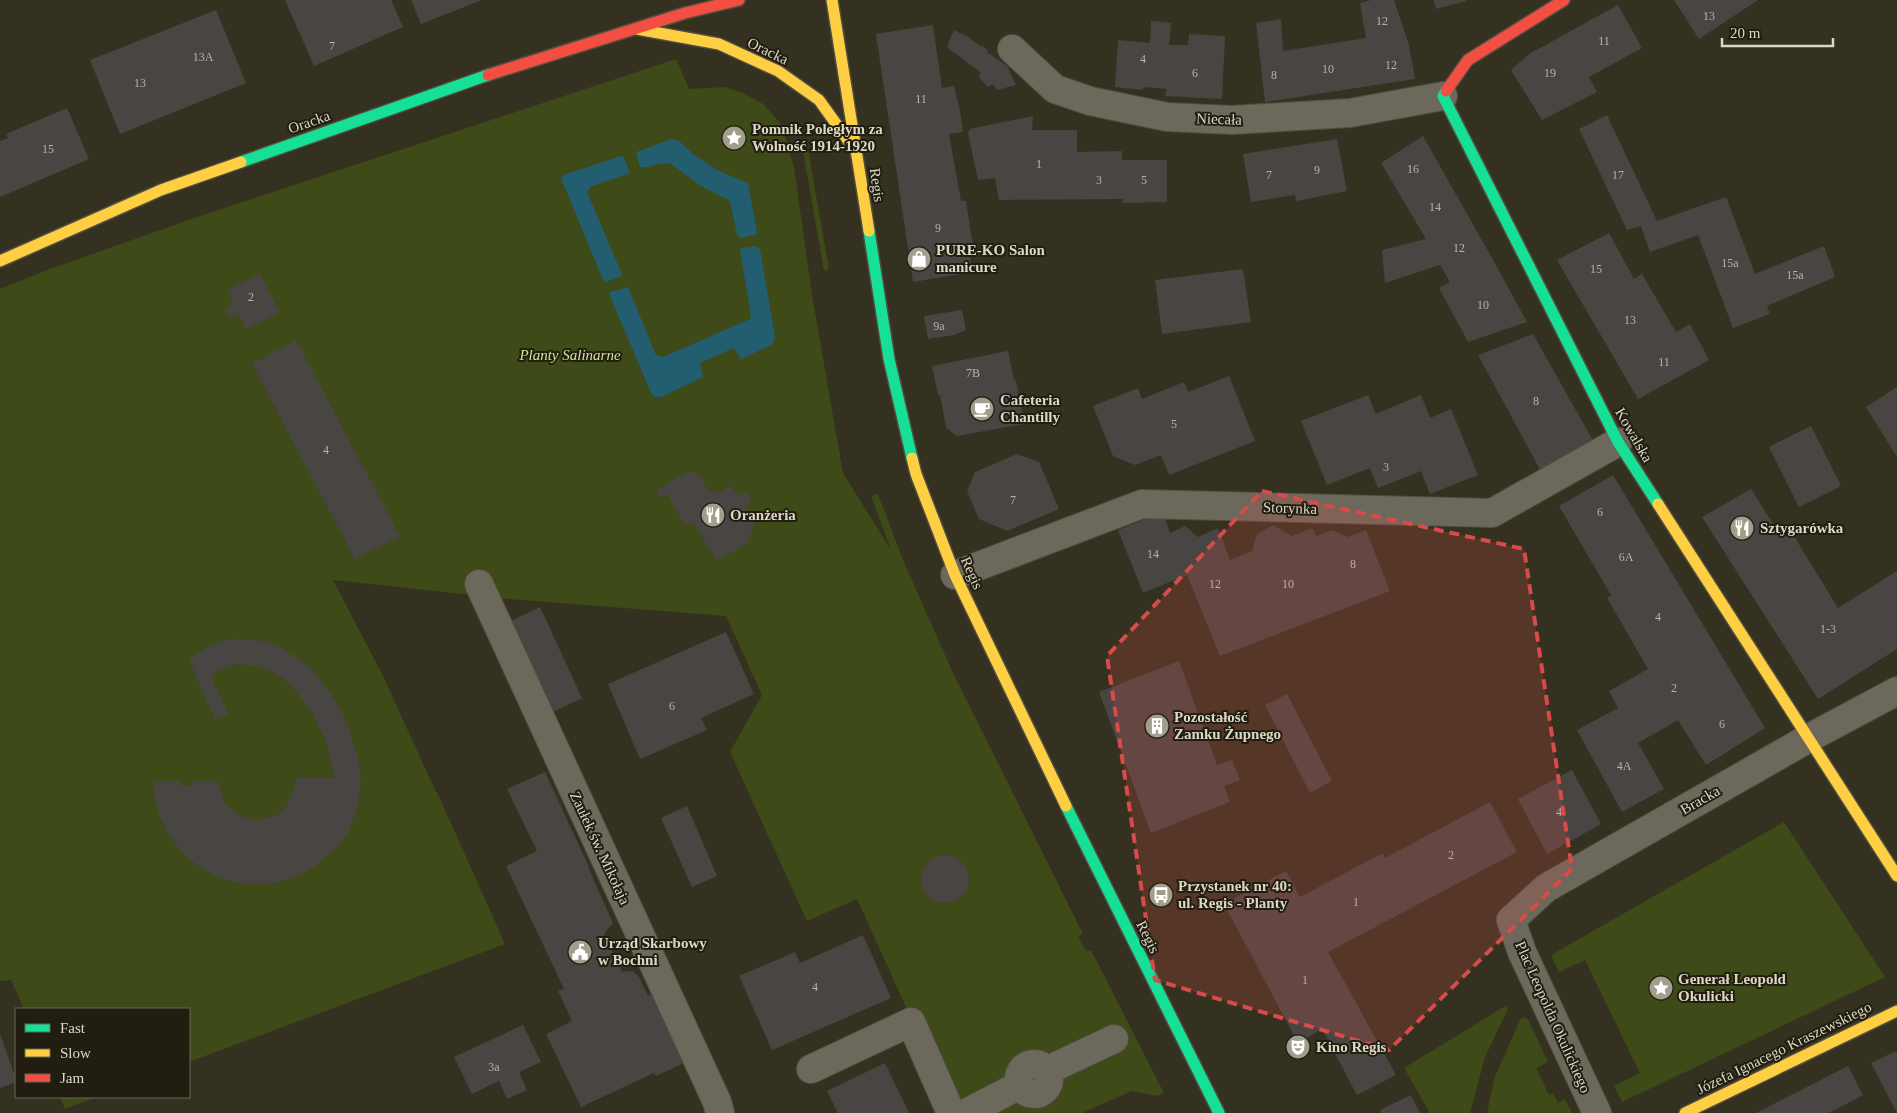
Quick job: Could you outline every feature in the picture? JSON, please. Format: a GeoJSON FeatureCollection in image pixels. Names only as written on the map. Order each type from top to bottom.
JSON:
{"type":"FeatureCollection","features":[{"type":"Feature","properties":{"kind":"street","name":"Oracka"},"geometry":{"type":"LineString","coordinates":[[0,260],[161,190],[508,68],[685,13],[739,0]]}},
{"type":"Feature","properties":{"kind":"street","name":"Regis"},"geometry":{"type":"LineString","coordinates":[[832,0],[879,298],[902,421],[916,474],[956,575],[1037,746],[1218,1113]]}},
{"type":"Feature","properties":{"kind":"street"},"geometry":{"type":"LineString","coordinates":[[1443,96],[1468,60],[1564,0]]}},
{"type":"Feature","properties":{"kind":"street","name":"Oracka"},"geometry":{"type":"LineString","coordinates":[[634,29],[719,44],[778,71],[819,100],[857,153]]}},
{"type":"Feature","properties":{"kind":"street","name":"Niecała"},"geometry":{"type":"LineString","coordinates":[[1012,49],[1055,89],[1090,101],[1166,116],[1232,120],[1331,115],[1443,96]]}},
{"type":"Feature","properties":{"kind":"street","name":"Kowalska"},"geometry":{"type":"LineString","coordinates":[[1443,96],[1618,442],[1809,738]]}},
{"type":"Feature","properties":{"kind":"street","name":"Storynka"},"geometry":{"type":"LineString","coordinates":[[956,575],[1142,504],[1492,513],[1618,442]]}},
{"type":"Feature","properties":{"kind":"street","name":"Zaułek św. Mikołaja"},"geometry":{"type":"LineString","coordinates":[[479,584],[720,1113]]}},
{"type":"Feature","properties":{"kind":"street","name":"Bracka"},"geometry":{"type":"LineString","coordinates":[[1511,920],[1546,888],[1809,738],[1897,691]]}},
{"type":"Feature","properties":{"kind":"street"},"geometry":{"type":"LineString","coordinates":[[1809,738],[1897,876]]}},
{"type":"Feature","properties":{"kind":"street","name":"Plac Leopolda Okulickiego"},"geometry":{"type":"LineString","coordinates":[[1511,920],[1525,959],[1597,1113]]}},
{"type":"Feature","properties":{"kind":"street","name":"Józefa Ignacego Kraszewskiego"},"geometry":{"type":"LineString","coordinates":[[1685,1113],[1897,1011]]}},
{"type":"Feature","properties":{"kind":"street"},"geometry":{"type":"LineString","coordinates":[[811,1069],[911,1022],[951,1113]]}},
{"type":"Feature","properties":{"kind":"street"},"geometry":{"type":"LineString","coordinates":[[966,1113],[1020,1085],[1023,1090],[1032,1094],[1042,1092],[1049,1080],[1046,1071],[1114,1039]]}},
{"type":"Feature","properties":{"kind":"highlighted area"},"geometry":{"type":"Polygon","coordinates":[[[1262,491],[1524,549],[1572,869],[1389,1050],[1155,980],[1107,656],[1262,491]]]}},
{"type":"Feature","properties":{"kind":"green space","name":"Planty Salinarne"},"geometry":{"type":"Polygon","coordinates":[[[676,59],[689,89],[725,87],[745,94],[763,104],[782,125],[794,167],[812,295],[843,473],[891,550],[871,496],[878,494],[903,560],[953,673],[1083,934],[1078,936],[1086,951],[1091,950],[1164,1093],[1158,1096],[1132,1091],[1082,1113],[940,1113],[910,1016],[857,899],[807,921],[730,752],[762,695],[726,616],[509,599],[333,580],[383,676],[505,944],[190,1062],[190,1008],[24,1008],[11,980],[0,981],[0,289],[50,269],[203,215],[676,59]]]}},
{"type":"Feature","properties":{"kind":"green space"},"geometry":{"type":"Polygon","coordinates":[[[807,144],[829,269],[824,271],[802,145],[807,144]]]}},
{"type":"Feature","properties":{"kind":"green space"},"geometry":{"type":"Polygon","coordinates":[[[1784,822],[1885,977],[1622,1102],[1614,1086],[1640,1073],[1585,960],[1559,972],[1551,955],[1784,822]]]}},
{"type":"Feature","properties":{"kind":"green space"},"geometry":{"type":"Polygon","coordinates":[[[1507,1005],[1507,1011],[1485,1057],[1470,1113],[1430,1113],[1404,1068],[1507,1005]]]}},
{"type":"Feature","properties":{"kind":"green space"},"geometry":{"type":"Polygon","coordinates":[[[1524,1017],[1528,1019],[1548,1062],[1536,1068],[1549,1095],[1553,1093],[1558,1103],[1565,1099],[1572,1113],[1487,1113],[1494,1079],[1520,1020],[1524,1017]]]}},
{"type":"Feature","properties":{"kind":"green space"},"geometry":{"type":"Polygon","coordinates":[[[60,1098],[93,1098],[65,1109],[60,1098]]]}},
{"type":"Feature","properties":{"kind":"water"},"geometry":{"type":"Polygon","coordinates":[[[672,139],[679,141],[693,154],[719,171],[748,183],[757,232],[755,235],[740,238],[737,234],[730,201],[701,186],[671,164],[663,163],[640,167],[636,152],[672,139]]]}},
{"type":"Feature","properties":{"kind":"water"},"geometry":{"type":"Polygon","coordinates":[[[621,156],[624,157],[630,173],[590,187],[587,192],[622,274],[606,282],[603,280],[561,178],[564,175],[621,156]]]}},
{"type":"Feature","properties":{"kind":"water"},"geometry":{"type":"Polygon","coordinates":[[[756,246],[760,249],[775,337],[773,344],[741,359],[734,348],[700,363],[703,377],[661,397],[652,395],[609,294],[610,292],[628,287],[656,355],[663,357],[750,319],[740,250],[756,246]]]}},
{"type":"Feature","properties":{"kind":"building"},"geometry":{"type":"Polygon","coordinates":[[[285,0],[391,0],[403,27],[314,66],[285,0]]]}},
{"type":"Feature","properties":{"kind":"building"},"geometry":{"type":"Polygon","coordinates":[[[411,0],[482,0],[421,24],[411,0]]]}},
{"type":"Feature","properties":{"kind":"building"},"geometry":{"type":"Polygon","coordinates":[[[1371,0],[1394,0],[1409,45],[1415,79],[1265,102],[1256,23],[1281,19],[1283,51],[1366,38],[1360,3],[1371,0]]]}},
{"type":"Feature","properties":{"kind":"building"},"geometry":{"type":"Polygon","coordinates":[[[1434,0],[1466,0],[1466,1],[1436,9],[1434,0]]]}},
{"type":"Feature","properties":{"kind":"building"},"geometry":{"type":"Polygon","coordinates":[[[1674,0],[1758,0],[1699,39],[1674,0]]]}},
{"type":"Feature","properties":{"kind":"building"},"geometry":{"type":"Polygon","coordinates":[[[1618,5],[1642,48],[1589,77],[1597,92],[1542,120],[1511,70],[1529,54],[1618,5]]]}},
{"type":"Feature","properties":{"kind":"building"},"geometry":{"type":"Polygon","coordinates":[[[216,10],[246,83],[120,134],[90,60],[216,10]]]}},
{"type":"Feature","properties":{"kind":"building"},"geometry":{"type":"Polygon","coordinates":[[[1151,21],[1171,23],[1169,45],[1188,45],[1189,34],[1225,36],[1222,99],[1165,96],[1167,89],[1143,87],[1143,90],[1115,87],[1118,40],[1150,43],[1151,21]]]}},
{"type":"Feature","properties":{"kind":"building"},"geometry":{"type":"Polygon","coordinates":[[[933,25],[942,88],[954,86],[960,111],[963,132],[949,134],[961,201],[966,201],[974,252],[969,253],[973,272],[913,282],[876,34],[933,25]]]}},
{"type":"Feature","properties":{"kind":"building"},"geometry":{"type":"Polygon","coordinates":[[[954,30],[983,46],[987,52],[1007,66],[1016,85],[997,90],[993,84],[988,87],[978,76],[981,73],[947,47],[954,30]]]}},
{"type":"Feature","properties":{"kind":"building"},"geometry":{"type":"Polygon","coordinates":[[[67,108],[89,159],[0,197],[0,141],[8,138],[6,134],[67,108]]]}},
{"type":"Feature","properties":{"kind":"building"},"geometry":{"type":"Polygon","coordinates":[[[1607,115],[1657,221],[1726,197],[1755,274],[1824,246],[1835,277],[1767,306],[1770,314],[1733,328],[1698,235],[1650,252],[1641,226],[1627,230],[1579,129],[1607,115]]]}},
{"type":"Feature","properties":{"kind":"building"},"geometry":{"type":"Polygon","coordinates":[[[1033,116],[1032,130],[1077,130],[1077,152],[1122,151],[1122,160],[1167,160],[1167,202],[1122,203],[1123,199],[999,200],[995,178],[978,180],[968,133],[970,129],[1033,116]]]}},
{"type":"Feature","properties":{"kind":"building"},"geometry":{"type":"Polygon","coordinates":[[[1423,136],[1527,322],[1468,342],[1439,288],[1450,282],[1440,265],[1385,283],[1382,250],[1426,239],[1381,163],[1423,136]]]}},
{"type":"Feature","properties":{"kind":"building"},"geometry":{"type":"Polygon","coordinates":[[[1337,139],[1347,191],[1296,201],[1295,195],[1251,202],[1243,154],[1337,139]]]}},
{"type":"Feature","properties":{"kind":"building"},"geometry":{"type":"Polygon","coordinates":[[[1609,233],[1634,279],[1642,274],[1676,332],[1690,324],[1709,360],[1638,399],[1557,260],[1609,233]]]}},
{"type":"Feature","properties":{"kind":"building"},"geometry":{"type":"Polygon","coordinates":[[[1243,269],[1251,322],[1162,334],[1155,280],[1243,269]]]}},
{"type":"Feature","properties":{"kind":"building"},"geometry":{"type":"Polygon","coordinates":[[[260,274],[280,312],[246,329],[239,314],[230,319],[225,308],[233,304],[227,290],[260,274]]]}},
{"type":"Feature","properties":{"kind":"building"},"geometry":{"type":"Polygon","coordinates":[[[962,310],[966,330],[954,335],[928,339],[924,316],[962,310]]]}},
{"type":"Feature","properties":{"kind":"building"},"geometry":{"type":"Polygon","coordinates":[[[1533,334],[1596,446],[1543,475],[1478,355],[1533,334]]]}},
{"type":"Feature","properties":{"kind":"building"},"geometry":{"type":"Polygon","coordinates":[[[296,340],[400,536],[355,559],[252,364],[296,340]]]}},
{"type":"Feature","properties":{"kind":"building"},"geometry":{"type":"Polygon","coordinates":[[[1008,351],[1014,380],[1016,380],[1024,424],[957,436],[946,428],[932,366],[1008,351]]]}},
{"type":"Feature","properties":{"kind":"building"},"geometry":{"type":"Polygon","coordinates":[[[1229,376],[1255,441],[1169,475],[1161,455],[1135,465],[1113,456],[1093,406],[1138,388],[1142,399],[1184,382],[1188,392],[1229,376]]]}},
{"type":"Feature","properties":{"kind":"building"},"geometry":{"type":"Polygon","coordinates":[[[1897,387],[1897,457],[1866,407],[1897,387]]]}},
{"type":"Feature","properties":{"kind":"building"},"geometry":{"type":"Polygon","coordinates":[[[1368,395],[1376,414],[1421,395],[1430,418],[1451,409],[1478,475],[1430,494],[1421,471],[1378,488],[1370,468],[1327,485],[1301,421],[1368,395]]]}},
{"type":"Feature","properties":{"kind":"building"},"geometry":{"type":"Polygon","coordinates":[[[1811,426],[1841,486],[1799,507],[1769,447],[1811,426]]]}},
{"type":"Feature","properties":{"kind":"building"},"geometry":{"type":"Polygon","coordinates":[[[1017,454],[1039,462],[1059,509],[1007,531],[979,519],[967,491],[975,472],[1017,454]]]}},
{"type":"Feature","properties":{"kind":"building","name":"Oranżeria"},"geometry":{"type":"Polygon","coordinates":[[[689,471],[698,474],[709,491],[720,493],[731,485],[738,496],[746,491],[752,502],[744,507],[754,524],[748,543],[717,561],[693,522],[685,525],[667,494],[660,498],[657,492],[658,489],[689,471]]]}},
{"type":"Feature","properties":{"kind":"building"},"geometry":{"type":"Polygon","coordinates":[[[1613,475],[1765,728],[1706,765],[1678,720],[1638,743],[1664,789],[1622,812],[1577,730],[1618,708],[1609,691],[1648,669],[1607,598],[1611,595],[1559,506],[1613,475]]]}},
{"type":"Feature","properties":{"kind":"building"},"geometry":{"type":"Polygon","coordinates":[[[1751,489],[1782,538],[1792,533],[1838,608],[1897,571],[1897,649],[1818,699],[1702,517],[1751,489]]]}},
{"type":"Feature","properties":{"kind":"building"},"geometry":{"type":"Polygon","coordinates":[[[1163,512],[1170,533],[1185,526],[1198,537],[1218,528],[1230,560],[1252,551],[1257,534],[1273,525],[1292,536],[1312,528],[1316,536],[1332,530],[1348,537],[1366,530],[1390,591],[1220,656],[1187,575],[1143,593],[1118,530],[1163,512]]]}},
{"type":"Feature","properties":{"kind":"building"},"geometry":{"type":"Polygon","coordinates":[[[540,607],[582,698],[551,713],[509,622],[540,607]]]}},
{"type":"Feature","properties":{"kind":"building"},"geometry":{"type":"Polygon","coordinates":[[[726,632],[754,694],[701,718],[707,730],[640,759],[608,684],[726,632]]]}},
{"type":"Feature","properties":{"kind":"building"},"geometry":{"type":"Polygon","coordinates":[[[233,639],[265,641],[280,647],[312,669],[342,712],[359,762],[361,781],[359,799],[348,832],[338,846],[310,870],[287,880],[274,883],[231,881],[218,877],[198,866],[181,851],[170,836],[160,817],[155,798],[154,781],[181,781],[181,786],[191,786],[191,781],[218,781],[223,800],[232,811],[254,820],[277,815],[286,807],[295,789],[296,778],[335,778],[327,744],[312,712],[294,689],[281,677],[268,669],[237,664],[219,670],[211,676],[228,714],[215,720],[189,660],[210,645],[233,639]]]}},
{"type":"Feature","properties":{"kind":"building","name":"Pozostałość Zamku Żupnego"},"geometry":{"type":"Polygon","coordinates":[[[1179,661],[1217,765],[1232,760],[1240,780],[1224,786],[1230,802],[1151,833],[1099,692],[1179,661]]]}},
{"type":"Feature","properties":{"kind":"building"},"geometry":{"type":"Polygon","coordinates":[[[1287,694],[1332,781],[1310,793],[1265,705],[1287,694]]]}},
{"type":"Feature","properties":{"kind":"building"},"geometry":{"type":"Polygon","coordinates":[[[1572,770],[1601,824],[1547,854],[1518,799],[1572,770]]]}},
{"type":"Feature","properties":{"kind":"building","name":"Urząd Skarbowy w Bochni"},"geometry":{"type":"Polygon","coordinates":[[[545,772],[613,923],[604,934],[622,972],[632,971],[635,973],[639,977],[648,996],[651,994],[684,1063],[656,1076],[654,1073],[581,1107],[546,1034],[572,1021],[558,991],[564,989],[506,866],[537,851],[507,789],[545,772]]]}},
{"type":"Feature","properties":{"kind":"building"},"geometry":{"type":"Polygon","coordinates":[[[1490,802],[1517,852],[1328,952],[1396,1075],[1357,1095],[1322,1029],[1298,1043],[1224,904],[1286,871],[1300,897],[1383,853],[1385,858],[1490,802]]]}},
{"type":"Feature","properties":{"kind":"building"},"geometry":{"type":"Polygon","coordinates":[[[687,806],[717,876],[692,887],[661,818],[687,806]]]}},
{"type":"Feature","properties":{"kind":"building"},"geometry":{"type":"Polygon","coordinates":[[[945,855],[954,857],[962,862],[967,870],[969,879],[967,888],[962,896],[954,901],[945,903],[936,901],[928,896],[923,888],[921,879],[923,870],[928,862],[936,857],[945,855]]]}},
{"type":"Feature","properties":{"kind":"building"},"geometry":{"type":"Polygon","coordinates":[[[863,935],[891,998],[772,1050],[739,976],[795,952],[800,963],[863,935]]]}},
{"type":"Feature","properties":{"kind":"building"},"geometry":{"type":"Polygon","coordinates":[[[523,1025],[541,1062],[519,1072],[527,1090],[507,1099],[499,1081],[472,1094],[454,1057],[523,1025]]]}},
{"type":"Feature","properties":{"kind":"building"},"geometry":{"type":"Polygon","coordinates":[[[0,1034],[15,1076],[15,1082],[0,1088],[0,1034]]]}},
{"type":"Feature","properties":{"kind":"building"},"geometry":{"type":"Polygon","coordinates":[[[1896,1051],[1897,1054],[1897,1113],[1871,1063],[1896,1051]]]}},
{"type":"Feature","properties":{"kind":"building"},"geometry":{"type":"Polygon","coordinates":[[[885,1063],[909,1113],[838,1113],[827,1091],[885,1063]]]}},
{"type":"Feature","properties":{"kind":"building"},"geometry":{"type":"Polygon","coordinates":[[[1848,1066],[1863,1095],[1829,1113],[1756,1113],[1848,1066]]]}},
{"type":"Feature","properties":{"kind":"building"},"geometry":{"type":"Polygon","coordinates":[[[1411,1095],[1420,1113],[1382,1113],[1380,1110],[1411,1095]]]}},
{"type":"Feature","properties":{"kind":"traffic: fast"},"geometry":{"type":"LineString","coordinates":[[241,162],[488,75]]}},
{"type":"Feature","properties":{"kind":"traffic: fast"},"geometry":{"type":"LineString","coordinates":[[1446,91],[1443,96],[1618,442],[1658,504]]}},
{"type":"Feature","properties":{"kind":"traffic: fast"},"geometry":{"type":"LineString","coordinates":[[869,231],[889,359],[912,458]]}},
{"type":"Feature","properties":{"kind":"traffic: fast"},"geometry":{"type":"LineString","coordinates":[[1066,806],[1219,1113]]}},
{"type":"Feature","properties":{"kind":"traffic: slow"},"geometry":{"type":"LineString","coordinates":[[832,0],[869,231]]}},
{"type":"Feature","properties":{"kind":"traffic: slow"},"geometry":{"type":"LineString","coordinates":[[637,29],[719,44],[778,71],[819,100],[852,146]]}},
{"type":"Feature","properties":{"kind":"traffic: slow"},"geometry":{"type":"LineString","coordinates":[[0,261],[161,190],[241,162]]}},
{"type":"Feature","properties":{"kind":"traffic: slow"},"geometry":{"type":"LineString","coordinates":[[912,458],[916,474],[955,575],[1066,806]]}},
{"type":"Feature","properties":{"kind":"traffic: slow"},"geometry":{"type":"LineString","coordinates":[[1658,504],[1897,876]]}},
{"type":"Feature","properties":{"kind":"traffic: slow"},"geometry":{"type":"LineString","coordinates":[[1685,1113],[1897,1011]]}},
{"type":"Feature","properties":{"kind":"traffic: jam"},"geometry":{"type":"LineString","coordinates":[[488,75],[685,13],[739,0]]}},
{"type":"Feature","properties":{"kind":"traffic: jam"},"geometry":{"type":"LineString","coordinates":[[1446,91],[1468,60],[1564,0]]}},
{"type":"Feature","properties":{"kind":"place","name":"Pomnik Poległym za Wolność 1914-1920"},"geometry":{"type":"Point","coordinates":[734,138]}},
{"type":"Feature","properties":{"kind":"place","name":"PURE-KO Salon manicure"},"geometry":{"type":"Point","coordinates":[919,259]}},
{"type":"Feature","properties":{"kind":"place","name":"Cafeteria Chantilly"},"geometry":{"type":"Point","coordinates":[982,409]}},
{"type":"Feature","properties":{"kind":"place","name":"Oranżeria"},"geometry":{"type":"Point","coordinates":[713,515]}},
{"type":"Feature","properties":{"kind":"place","name":"Sztygarówka"},"geometry":{"type":"Point","coordinates":[1742,528]}},
{"type":"Feature","properties":{"kind":"place","name":"Pozostałość Zamku Żupnego"},"geometry":{"type":"Point","coordinates":[1157,726]}},
{"type":"Feature","properties":{"kind":"place","name":"Przystanek nr 40: ul. Regis - Planty"},"geometry":{"type":"Point","coordinates":[1161,895]}},
{"type":"Feature","properties":{"kind":"place","name":"Urząd Skarbowy w Bochni"},"geometry":{"type":"Point","coordinates":[580,952]}},
{"type":"Feature","properties":{"kind":"place","name":"Generał Leopold Okulicki"},"geometry":{"type":"Point","coordinates":[1661,988]}},
{"type":"Feature","properties":{"kind":"place","name":"Kino Regis"},"geometry":{"type":"Point","coordinates":[1298,1047]}}]}
